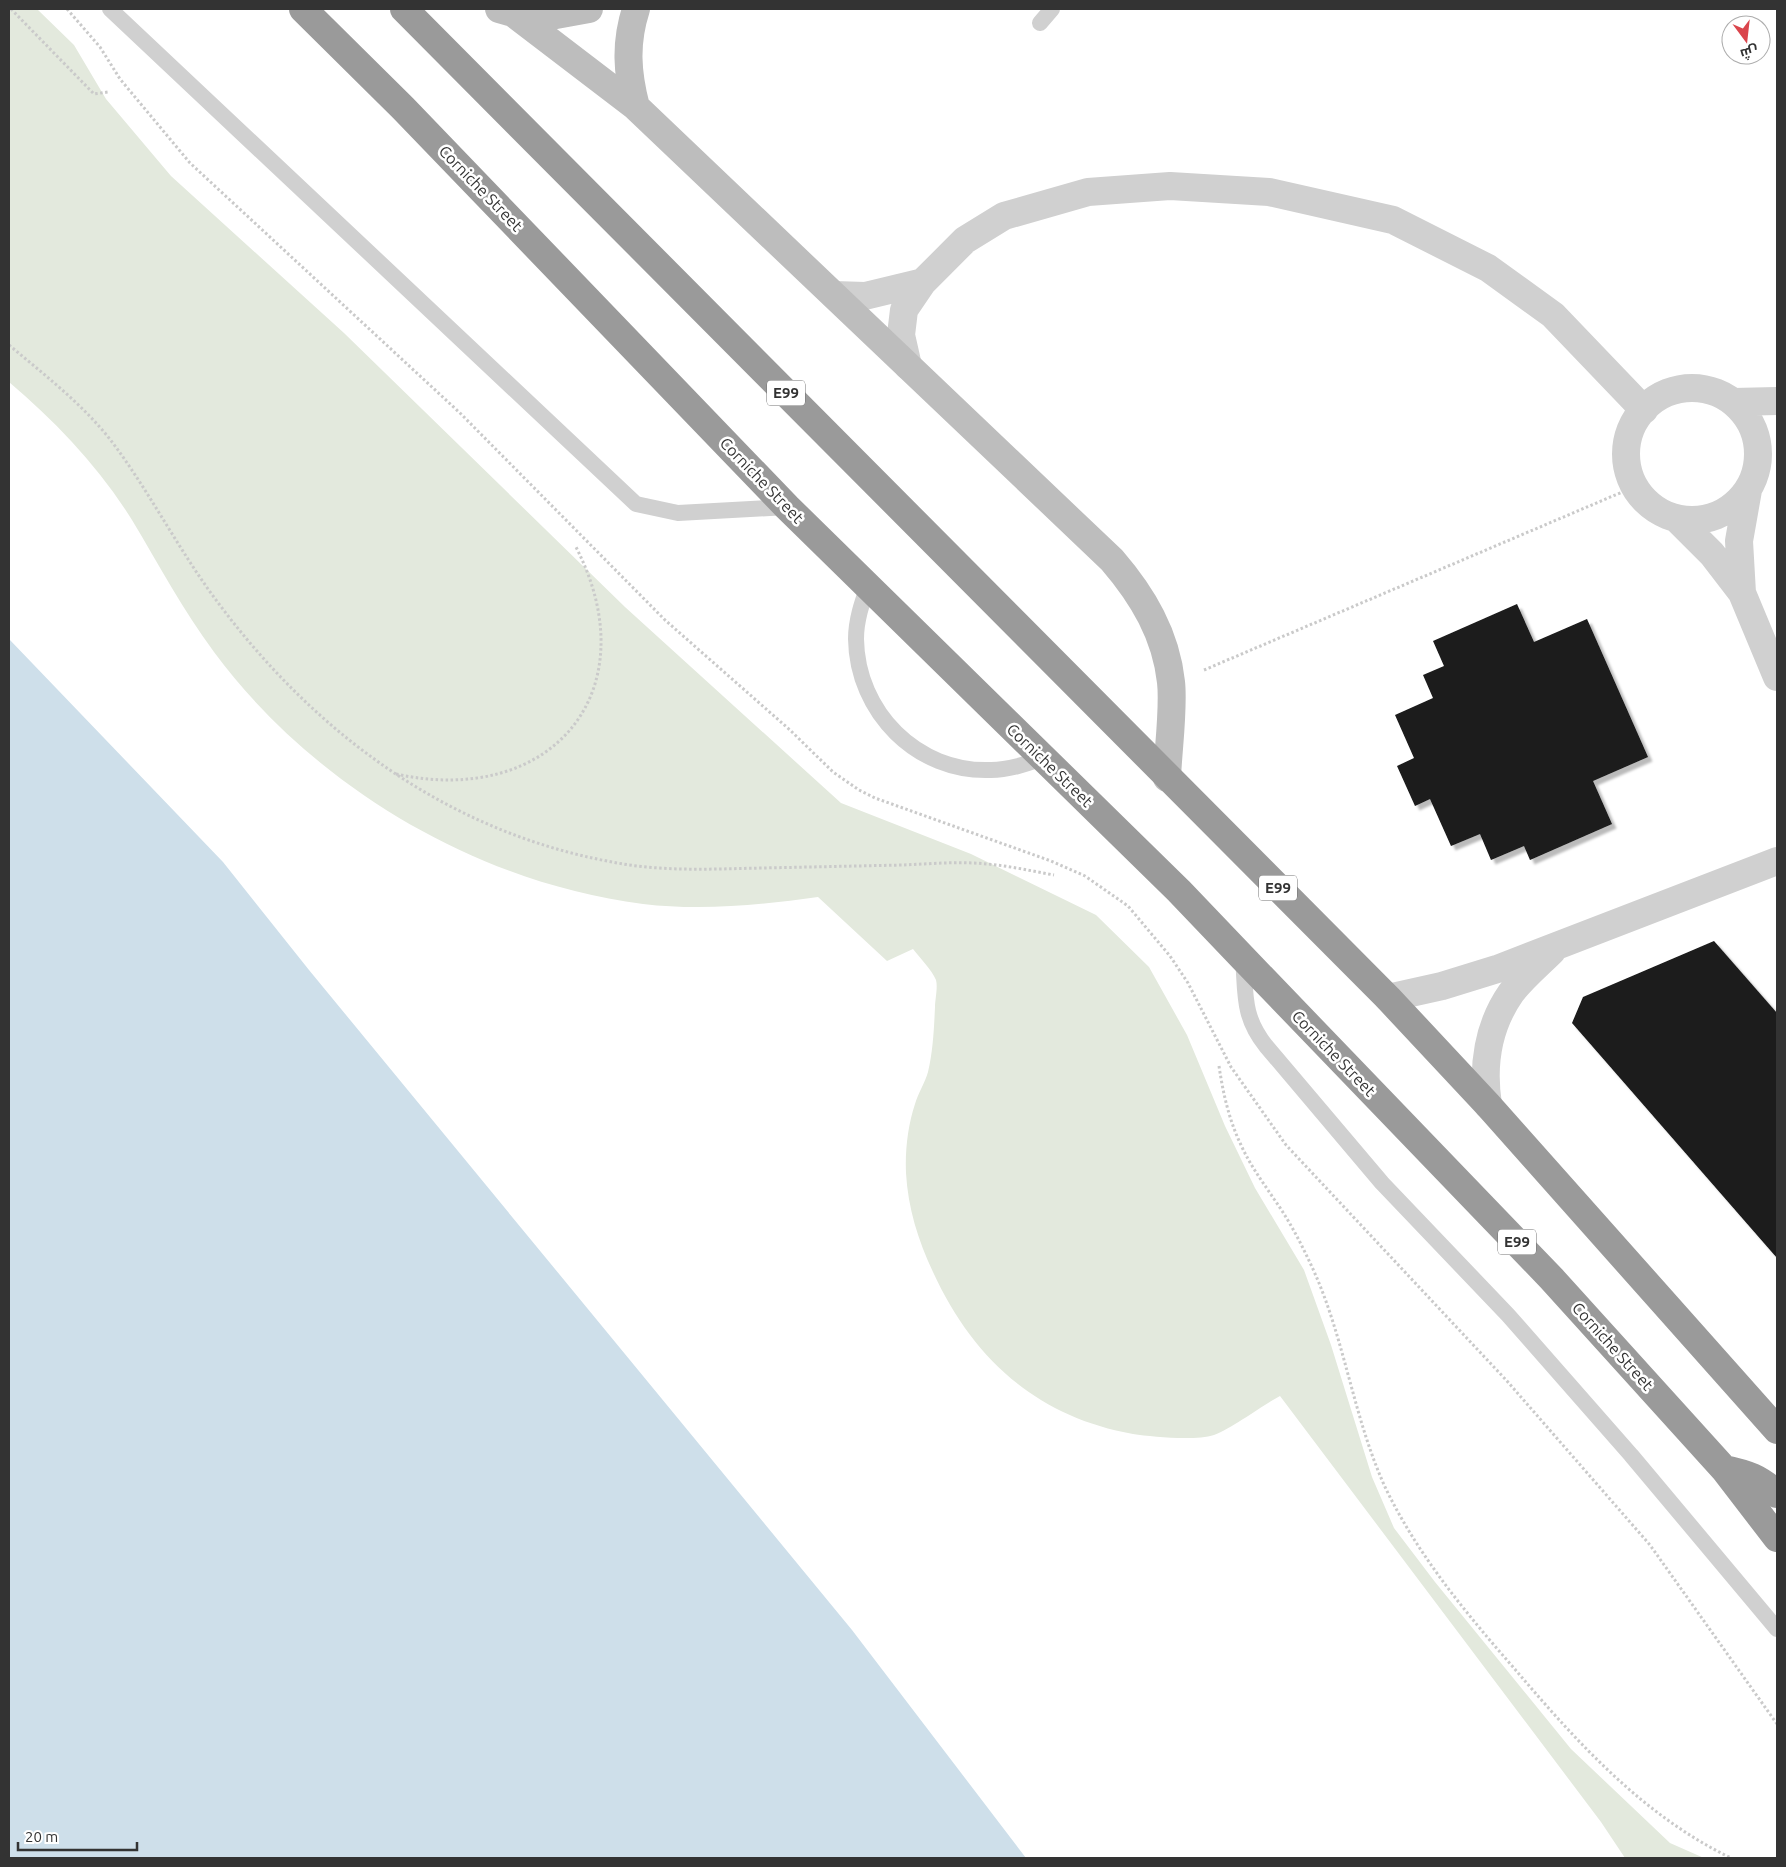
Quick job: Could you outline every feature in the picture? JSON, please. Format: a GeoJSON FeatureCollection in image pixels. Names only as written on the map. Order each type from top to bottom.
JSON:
{"type":"FeatureCollection","features":[{"type":"Feature","properties":{"kind":"highway","name":"Corniche Street"},"geometry":{"type":"LineString","coordinates":[[303,9],[403,108],[787,507],[1043,758],[1243,958],[1552,1278],[1724,1469],[1777,1538]]}},
{"type":"Feature","properties":{"kind":"highway","name":"E99"},"geometry":{"type":"LineString","coordinates":[[404,9],[1388,998],[1488,1105],[1777,1430]]}},
{"type":"Feature","properties":{"kind":"highway"},"geometry":{"type":"LineString","coordinates":[[1724,1469],[1748,1474],[1764,1482],[1777,1494]]}},
{"type":"Feature","properties":{"kind":"street"},"geometry":{"type":"LineString","coordinates":[[507,10],[556,14],[589,9]]}},
{"type":"Feature","properties":{"kind":"street"},"geometry":{"type":"LineString","coordinates":[[636,9],[628,42],[627,64],[636,107]]}},
{"type":"Feature","properties":{"kind":"street"},"geometry":{"type":"LineString","coordinates":[[507,10],[636,107],[1112,560],[1135,587],[1152,617],[1165,649],[1172,684],[1167,778]]}},
{"type":"Feature","properties":{"kind":"street"},"geometry":{"type":"LineString","coordinates":[[908,366],[901,335],[904,310],[923,282],[965,240],[1004,216],[1088,192],[1170,186],[1269,192],[1393,220],[1488,268],[1553,315],[1644,410]]}},
{"type":"Feature","properties":{"kind":"street"},"geometry":{"type":"LineString","coordinates":[[834,295],[865,296],[923,282]]}},
{"type":"Feature","properties":{"kind":"street"},"geometry":{"type":"LineString","coordinates":[[1758,464],[1757,440],[1749,420],[1733,402],[1716,393],[1697,389],[1677,390],[1659,398],[1644,410],[1632,426],[1626,446],[1627,467],[1634,487],[1652,507],[1677,519],[1712,554],[1742,593],[1777,677]]}},
{"type":"Feature","properties":{"kind":"street"},"geometry":{"type":"LineString","coordinates":[[1733,402],[1777,401]]}},
{"type":"Feature","properties":{"kind":"street"},"geometry":{"type":"LineString","coordinates":[[1742,593],[1739,541],[1748,490],[1758,464],[1777,444]]}},
{"type":"Feature","properties":{"kind":"street"},"geometry":{"type":"LineString","coordinates":[[1677,519],[1697,520],[1717,516],[1735,505],[1748,490]]}},
{"type":"Feature","properties":{"kind":"street"},"geometry":{"type":"LineString","coordinates":[[1388,998],[1469,978],[1777,861]]}},
{"type":"Feature","properties":{"kind":"street"},"geometry":{"type":"LineString","coordinates":[[1488,1105],[1485,1065],[1488,1046],[1499,1015],[1512,992],[1560,943]]}},
{"type":"Feature","properties":{"kind":"lane"},"geometry":{"type":"LineString","coordinates":[[110,9],[636,504],[678,514],[787,507]]}},
{"type":"Feature","properties":{"kind":"lane"},"geometry":{"type":"LineString","coordinates":[[1040,24],[1052,9]]}},
{"type":"Feature","properties":{"kind":"lane"},"geometry":{"type":"LineString","coordinates":[[868,586],[859,612],[856,638],[858,664],[866,690],[878,713],[895,733],[916,750],[940,762],[965,769],[992,770],[1009,768],[1043,758]]}},
{"type":"Feature","properties":{"kind":"lane"},"geometry":{"type":"LineString","coordinates":[[1243,958],[1247,1015],[1254,1032],[1382,1183],[1508,1315],[1668,1499],[1777,1629]]}},
{"type":"Feature","properties":{"kind":"path"},"geometry":{"type":"LineString","coordinates":[[11,9],[94,94],[108,92]]}},
{"type":"Feature","properties":{"kind":"path"},"geometry":{"type":"LineString","coordinates":[[68,9],[100,47],[120,79],[190,164],[460,413],[665,620],[790,730],[833,772],[859,790],[875,798],[1051,860],[1086,876],[1128,906],[1170,956],[1188,983],[1231,1067],[1286,1145],[1507,1381],[1650,1546],[1777,1724]]}},
{"type":"Feature","properties":{"kind":"path"},"geometry":{"type":"LineString","coordinates":[[9,345],[55,383],[116,447],[188,560],[220,605],[289,685],[332,726],[394,773],[430,797],[512,836],[555,850],[613,862],[671,870],[973,863],[1054,875]]}},
{"type":"Feature","properties":{"kind":"path"},"geometry":{"type":"LineString","coordinates":[[1172,684],[1634,487]]}},
{"type":"Feature","properties":{"kind":"path"},"geometry":{"type":"LineString","coordinates":[[394,773],[419,779],[444,780],[470,779],[500,773],[529,763],[548,751],[565,737],[579,720],[590,699],[598,676],[601,653],[598,606],[586,565],[576,547]]}},
{"type":"Feature","properties":{"kind":"path"},"geometry":{"type":"LineString","coordinates":[[1219,1066],[1223,1092],[1241,1144],[1254,1171],[1294,1230],[1313,1268],[1329,1308],[1372,1454],[1387,1489],[1418,1544],[1462,1609],[1600,1764],[1636,1796],[1676,1826],[1732,1858]]}},
{"type":"Feature","properties":{"kind":"shaded area"},"geometry":{"type":"Polygon","coordinates":[[[9,9],[37,9],[74,45],[106,99],[171,176],[344,333],[625,607],[841,803],[971,854],[1096,915],[1149,967],[1187,1035],[1225,1126],[1255,1188],[1304,1270],[1331,1345],[1372,1477],[1394,1528],[1435,1582],[1571,1749],[1670,1843],[1704,1858],[1625,1858],[1601,1822],[1280,1396],[1214,1435],[1185,1438],[1133,1434],[1098,1426],[1067,1414],[1038,1398],[1012,1379],[989,1357],[968,1332],[949,1303],[933,1272],[918,1236],[911,1211],[906,1173],[910,1120],[930,1064],[937,986],[932,972],[913,949],[887,961],[818,897],[731,906],[665,906],[581,893],[520,875],[460,850],[403,820],[349,785],[299,745],[254,700],[203,636],[119,500],[76,446],[9,382],[9,9]]]}},
{"type":"Feature","properties":{"kind":"water"},"geometry":{"type":"Polygon","coordinates":[[[9,639],[223,862],[309,970],[852,1630],[1026,1858],[9,1858],[9,639]]]}},
{"type":"Feature","properties":{"kind":"building"},"geometry":{"type":"Polygon","coordinates":[[[1517,604],[1534,642],[1587,619],[1648,757],[1593,781],[1612,824],[1530,860],[1524,846],[1491,860],[1480,834],[1451,846],[1430,799],[1415,806],[1397,766],[1414,758],[1395,715],[1433,698],[1423,675],[1444,666],[1433,641],[1517,604]]]}},
{"type":"Feature","properties":{"kind":"building"},"geometry":{"type":"Polygon","coordinates":[[[1714,941],[1777,1013],[1777,1258],[1572,1023],[1583,997],[1714,941]]]}}]}
